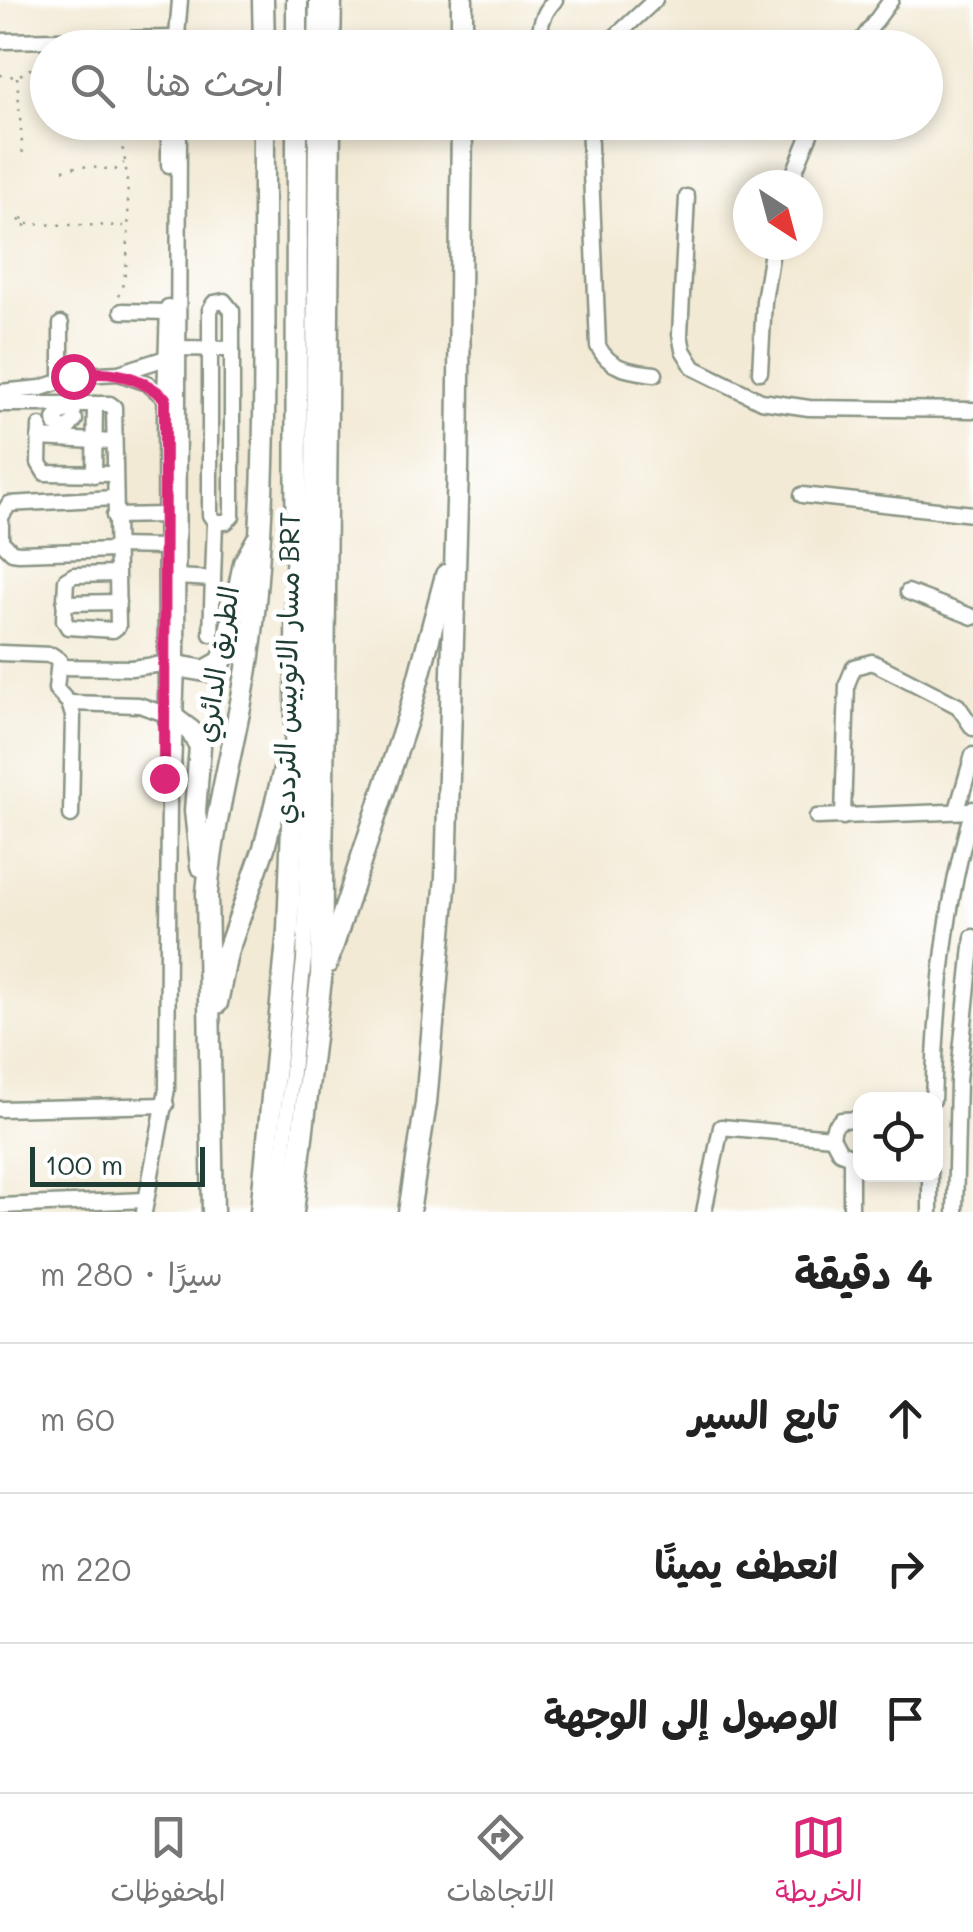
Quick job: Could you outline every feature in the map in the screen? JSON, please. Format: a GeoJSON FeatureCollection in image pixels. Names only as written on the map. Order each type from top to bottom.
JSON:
{"type":"FeatureCollection","features":[{"type":"Feature","properties":{"kind":"highway"},"geometry":{"type":"LineString","coordinates":[[263,0],[264,30]]}},
{"type":"Feature","properties":{"kind":"highway"},"geometry":{"type":"LineString","coordinates":[[297,30],[298,0]]}},
{"type":"Feature","properties":{"kind":"highway"},"geometry":{"type":"LineString","coordinates":[[330,30],[331,0]]}},
{"type":"Feature","properties":{"kind":"highway"},"geometry":{"type":"LineString","coordinates":[[462,0],[462,30]]}},
{"type":"Feature","properties":{"kind":"highway","name":"الطريق الدائري"},"geometry":{"type":"LineString","coordinates":[[214,1212],[207,893],[211,844],[253,627],[261,535],[264,140]]}},
{"type":"Feature","properties":{"kind":"highway"},"geometry":{"type":"LineString","coordinates":[[261,1212],[288,930],[296,722],[297,140]]}},
{"type":"Feature","properties":{"kind":"highway"},"geometry":{"type":"LineString","coordinates":[[293,1212],[322,979],[330,140]]}},
{"type":"Feature","properties":{"kind":"highway"},"geometry":{"type":"LineString","coordinates":[[409,1212],[426,1103],[446,877],[462,140]]}},
{"type":"Feature","properties":{"kind":"highway"},"geometry":{"type":"LineString","coordinates":[[322,979],[409,714],[456,532]]}},
{"type":"Feature","properties":{"kind":"highway"},"geometry":{"type":"LineString","coordinates":[[171,664],[205,672],[221,662],[244,563],[261,535]]}},
{"type":"Feature","properties":{"kind":"highway"},"geometry":{"type":"LineString","coordinates":[[171,716],[191,731],[200,746],[196,824],[207,893]]}},
{"type":"Feature","properties":{"kind":"highway"},"geometry":{"type":"LineString","coordinates":[[210,1042],[227,953],[264,848],[296,722]]}},
{"type":"Feature","properties":{"kind":"street"},"geometry":{"type":"LineString","coordinates":[[178,30],[180,0]]}},
{"type":"Feature","properties":{"kind":"street"},"geometry":{"type":"LineString","coordinates":[[316,0],[316,30]]}},
{"type":"Feature","properties":{"kind":"street"},"geometry":{"type":"LineString","coordinates":[[540,30],[554,0]]}},
{"type":"Feature","properties":{"kind":"street"},"geometry":{"type":"LineString","coordinates":[[622,30],[654,0]]}},
{"type":"Feature","properties":{"kind":"street"},"geometry":{"type":"LineString","coordinates":[[870,30],[892,0]]}},
{"type":"Feature","properties":{"kind":"street"},"geometry":{"type":"LineString","coordinates":[[0,42],[30,42]]}},
{"type":"Feature","properties":{"kind":"street"},"geometry":{"type":"LineString","coordinates":[[169,140],[171,353]]}},
{"type":"Feature","properties":{"kind":"street"},"geometry":{"type":"LineString","coordinates":[[171,664],[176,577],[171,353],[177,140]]}},
{"type":"Feature","properties":{"kind":"street","name":"مسار الاتوبيس الترددي BRT"},"geometry":{"type":"LineString","coordinates":[[277,1212],[306,922],[316,140]]}},
{"type":"Feature","properties":{"kind":"street"},"geometry":{"type":"LineString","coordinates":[[590,140],[598,346],[605,359],[618,368],[655,374]]}},
{"type":"Feature","properties":{"kind":"street"},"geometry":{"type":"LineString","coordinates":[[795,170],[808,140]]}},
{"type":"Feature","properties":{"kind":"street"},"geometry":{"type":"LineString","coordinates":[[687,197],[680,334],[694,368],[750,397],[784,406],[973,410]]}},
{"type":"Feature","properties":{"kind":"street"},"geometry":{"type":"LineString","coordinates":[[760,372],[771,260]]}},
{"type":"Feature","properties":{"kind":"street"},"geometry":{"type":"LineString","coordinates":[[211,634],[216,522],[210,515],[210,310],[214,303],[224,301],[232,310],[232,516],[226,522],[216,522]]}},
{"type":"Feature","properties":{"kind":"street"},"geometry":{"type":"LineString","coordinates":[[120,303],[168,312]]}},
{"type":"Feature","properties":{"kind":"street"},"geometry":{"type":"LineString","coordinates":[[60,381],[61,324]]}},
{"type":"Feature","properties":{"kind":"street"},"geometry":{"type":"LineString","coordinates":[[0,392],[41,388],[80,374],[120,372],[171,353],[232,349]]}},
{"type":"Feature","properties":{"kind":"street"},"geometry":{"type":"LineString","coordinates":[[120,372],[171,399]]}},
{"type":"Feature","properties":{"kind":"street"},"geometry":{"type":"LineString","coordinates":[[0,1206],[145,1206],[166,1105],[169,795],[173,777],[165,515],[171,399]]}},
{"type":"Feature","properties":{"kind":"street"},"geometry":{"type":"LineString","coordinates":[[1,404],[95,408]]}},
{"type":"Feature","properties":{"kind":"street"},"geometry":{"type":"LineString","coordinates":[[75,420],[67,430],[56,425],[55,419],[64,410],[114,407],[114,516],[120,624],[113,630],[72,630],[66,624],[64,603],[64,585],[70,577],[116,574]]}},
{"type":"Feature","properties":{"kind":"street"},"geometry":{"type":"LineString","coordinates":[[94,474],[95,408]]}},
{"type":"Feature","properties":{"kind":"street"},"geometry":{"type":"LineString","coordinates":[[210,412],[232,412]]}},
{"type":"Feature","properties":{"kind":"street"},"geometry":{"type":"LineString","coordinates":[[114,442],[40,432],[39,463],[45,474],[114,474]]}},
{"type":"Feature","properties":{"kind":"street"},"geometry":{"type":"LineString","coordinates":[[210,456],[232,455]]}},
{"type":"Feature","properties":{"kind":"street"},"geometry":{"type":"LineString","coordinates":[[802,495],[973,514]]}},
{"type":"Feature","properties":{"kind":"street"},"geometry":{"type":"LineString","coordinates":[[114,498],[17,502],[4,509],[2,541],[12,552],[166,547]]}},
{"type":"Feature","properties":{"kind":"street"},"geometry":{"type":"LineString","coordinates":[[114,516],[165,515]]}},
{"type":"Feature","properties":{"kind":"street"},"geometry":{"type":"LineString","coordinates":[[176,577],[213,579]]}},
{"type":"Feature","properties":{"kind":"street"},"geometry":{"type":"LineString","coordinates":[[908,592],[973,617]]}},
{"type":"Feature","properties":{"kind":"street"},"geometry":{"type":"LineString","coordinates":[[64,603],[118,602]]}},
{"type":"Feature","properties":{"kind":"street"},"geometry":{"type":"LineString","coordinates":[[0,653],[55,656],[60,668],[56,689],[73,716],[71,816]]}},
{"type":"Feature","properties":{"kind":"street"},"geometry":{"type":"LineString","coordinates":[[60,668],[171,664]]}},
{"type":"Feature","properties":{"kind":"street"},"geometry":{"type":"LineString","coordinates":[[843,817],[846,684],[858,664],[876,664],[952,702],[973,728]]}},
{"type":"Feature","properties":{"kind":"street"},"geometry":{"type":"LineString","coordinates":[[68,703],[139,705],[171,716]]}},
{"type":"Feature","properties":{"kind":"street"},"geometry":{"type":"LineString","coordinates":[[933,1092],[939,969],[968,810],[973,755]]}},
{"type":"Feature","properties":{"kind":"street"},"geometry":{"type":"LineString","coordinates":[[817,816],[968,810]]}},
{"type":"Feature","properties":{"kind":"street"},"geometry":{"type":"LineString","coordinates":[[955,1212],[958,1081],[973,937]]}},
{"type":"Feature","properties":{"kind":"street"},"geometry":{"type":"LineString","coordinates":[[0,1108],[166,1105]]}},
{"type":"Feature","properties":{"kind":"street"},"geometry":{"type":"LineString","coordinates":[[853,1119],[841,1120],[832,1138],[840,1152],[853,1154]]}},
{"type":"Feature","properties":{"kind":"street"},"geometry":{"type":"LineString","coordinates":[[704,1212],[720,1127],[832,1138]]}},
{"type":"Feature","properties":{"kind":"street"},"geometry":{"type":"LineString","coordinates":[[851,1212],[854,1182]]}},
{"type":"Feature","properties":{"kind":"street"},"geometry":{"type":"LineString","coordinates":[[930,1182],[930,1212]]}},
{"type":"Feature","properties":{"kind":"path"},"geometry":{"type":"LineString","coordinates":[[0,74],[17,77],[30,68]]}},
{"type":"Feature","properties":{"kind":"path"},"geometry":{"type":"LineString","coordinates":[[17,77],[23,157]]}},
{"type":"Feature","properties":{"kind":"path"},"geometry":{"type":"LineString","coordinates":[[119,140],[125,162],[126,226],[126,281],[120,303]]}},
{"type":"Feature","properties":{"kind":"path"},"geometry":{"type":"LineString","coordinates":[[63,170],[80,166],[115,170],[125,162]]}},
{"type":"Feature","properties":{"kind":"path"},"geometry":{"type":"LineString","coordinates":[[27,224],[126,226]]}},
{"type":"Feature","properties":{"kind":"route"},"geometry":{"type":"LineString","coordinates":[[73,376],[120,372],[147,383],[165,398],[164,778]]}}]}
